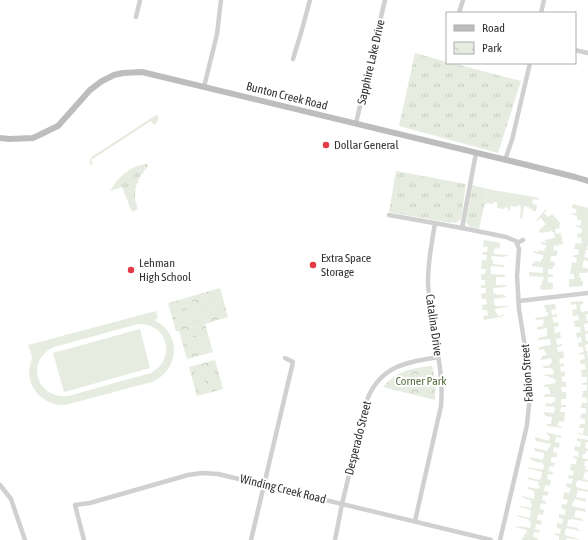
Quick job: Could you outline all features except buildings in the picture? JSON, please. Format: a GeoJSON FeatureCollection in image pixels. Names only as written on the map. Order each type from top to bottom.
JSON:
{"type":"FeatureCollection","features":[{"type":"Feature","properties":{"kind":"street"},"geometry":{"type":"LineString","coordinates":[[136,17],[140,0]]}},
{"type":"Feature","properties":{"kind":"street"},"geometry":{"type":"LineString","coordinates":[[204,87],[217,34],[221,0]]}},
{"type":"Feature","properties":{"kind":"street"},"geometry":{"type":"LineString","coordinates":[[293,59],[310,0]]}},
{"type":"Feature","properties":{"kind":"street","name":"Sapphire Lake Drive"},"geometry":{"type":"LineString","coordinates":[[356,124],[385,0]]}},
{"type":"Feature","properties":{"kind":"street"},"geometry":{"type":"LineString","coordinates":[[459,12],[463,0]]}},
{"type":"Feature","properties":{"kind":"street"},"geometry":{"type":"LineString","coordinates":[[541,12],[544,0]]}},
{"type":"Feature","properties":{"kind":"street"},"geometry":{"type":"LineString","coordinates":[[576,50],[588,53]]}},
{"type":"Feature","properties":{"kind":"street"},"geometry":{"type":"LineString","coordinates":[[505,160],[512,140],[530,64]]}},
{"type":"Feature","properties":{"kind":"street","name":"Bunton Creek Road"},"geometry":{"type":"LineString","coordinates":[[0,138],[33,138],[58,126],[88,92],[102,81],[114,75],[130,72],[142,72],[588,181]]}},
{"type":"Feature","properties":{"kind":"street"},"geometry":{"type":"LineString","coordinates":[[462,228],[476,153]]}},
{"type":"Feature","properties":{"kind":"street"},"geometry":{"type":"LineString","coordinates":[[389,215],[462,228],[511,239],[517,243],[523,240]]}},
{"type":"Feature","properties":{"kind":"street","name":"Catalina Drive"},"geometry":{"type":"LineString","coordinates":[[415,521],[442,396],[442,380],[431,314],[428,281],[435,223]]}},
{"type":"Feature","properties":{"kind":"street","name":"Fabion Street"},"geometry":{"type":"LineString","coordinates":[[500,540],[527,425],[530,389],[519,301],[517,276],[519,252],[517,243]]}},
{"type":"Feature","properties":{"kind":"street"},"geometry":{"type":"LineString","coordinates":[[519,301],[588,293]]}},
{"type":"Feature","properties":{"kind":"street","name":"Desperado Street"},"geometry":{"type":"LineString","coordinates":[[335,540],[342,504],[367,400],[371,390],[387,373],[397,366],[407,362],[438,357]]}},
{"type":"Feature","properties":{"kind":"street"},"geometry":{"type":"LineString","coordinates":[[251,540],[293,362],[285,358]]}},
{"type":"Feature","properties":{"kind":"street","name":"Winding Creek Road"},"geometry":{"type":"LineString","coordinates":[[84,540],[75,505],[188,475],[202,473],[218,474],[491,540]]}},
{"type":"Feature","properties":{"kind":"street"},"geometry":{"type":"LineString","coordinates":[[0,485],[11,499],[25,540]]}},
{"type":"Feature","properties":{"kind":"green space"},"geometry":{"type":"Polygon","coordinates":[[[415,53],[446,62],[446,64],[456,64],[521,81],[498,153],[399,126],[415,53]]]}},
{"type":"Feature","properties":{"kind":"green space"},"geometry":{"type":"Polygon","coordinates":[[[156,115],[158,116],[157,123],[154,125],[151,121],[91,160],[93,164],[91,165],[89,163],[93,156],[156,115]]]}},
{"type":"Feature","properties":{"kind":"green space"},"geometry":{"type":"Polygon","coordinates":[[[145,164],[148,166],[143,172],[144,173],[141,174],[135,191],[135,201],[138,209],[132,212],[122,187],[110,191],[124,173],[139,165],[145,164]]]}},
{"type":"Feature","properties":{"kind":"green space"},"geometry":{"type":"Polygon","coordinates":[[[396,171],[466,184],[461,219],[456,223],[445,222],[389,212],[396,171]]]}},
{"type":"Feature","properties":{"kind":"green space"},"geometry":{"type":"Polygon","coordinates":[[[472,185],[488,189],[479,229],[470,227],[466,222],[472,185]]]}},
{"type":"Feature","properties":{"kind":"green space"},"geometry":{"type":"Polygon","coordinates":[[[488,189],[539,198],[538,200],[533,199],[532,204],[537,205],[536,211],[532,211],[529,207],[524,206],[522,219],[520,218],[521,206],[511,206],[508,211],[508,208],[505,207],[504,209],[497,208],[497,202],[494,202],[493,204],[486,203],[486,205],[485,204],[488,189]]]}},
{"type":"Feature","properties":{"kind":"green space"},"geometry":{"type":"Polygon","coordinates":[[[573,204],[588,208],[588,250],[586,250],[584,257],[588,258],[588,261],[584,260],[582,267],[588,269],[588,272],[579,273],[581,281],[583,281],[583,286],[569,287],[569,279],[574,279],[574,274],[570,274],[572,262],[576,263],[577,258],[573,257],[574,255],[578,255],[579,250],[574,249],[576,243],[581,244],[582,238],[577,237],[578,233],[581,234],[582,229],[576,225],[580,226],[582,221],[577,219],[577,216],[571,214],[575,214],[577,209],[572,208],[573,204]]]}},
{"type":"Feature","properties":{"kind":"green space"},"geometry":{"type":"Polygon","coordinates":[[[546,209],[547,210],[544,213],[548,217],[552,214],[561,224],[559,225],[560,228],[555,229],[556,234],[561,233],[563,245],[554,245],[553,250],[558,251],[557,255],[551,256],[550,261],[555,262],[555,266],[553,266],[553,269],[548,269],[548,274],[553,275],[553,277],[548,277],[548,282],[553,283],[553,289],[541,290],[540,285],[542,285],[544,277],[530,276],[529,272],[543,273],[543,268],[532,266],[532,263],[535,264],[535,261],[541,262],[541,259],[543,259],[543,255],[534,253],[534,251],[544,251],[546,245],[541,244],[541,242],[545,243],[545,240],[555,238],[554,232],[552,231],[540,233],[539,230],[546,224],[541,218],[534,223],[546,209]]]}},
{"type":"Feature","properties":{"kind":"green space"},"geometry":{"type":"Polygon","coordinates":[[[484,240],[500,243],[500,248],[497,247],[497,249],[494,249],[494,254],[508,255],[505,257],[492,256],[491,260],[493,260],[493,264],[504,265],[504,267],[491,266],[490,270],[491,274],[506,276],[496,277],[496,285],[505,285],[506,287],[493,288],[494,294],[503,294],[506,297],[494,299],[494,304],[496,306],[508,307],[495,309],[498,316],[504,316],[484,320],[483,316],[488,315],[487,310],[482,310],[482,305],[487,304],[486,299],[482,299],[481,294],[486,293],[486,288],[481,288],[481,285],[485,285],[485,280],[481,280],[481,274],[485,274],[486,269],[481,269],[482,260],[486,260],[487,255],[482,254],[483,252],[487,252],[488,247],[483,247],[484,240]]]}},
{"type":"Feature","properties":{"kind":"green space"},"geometry":{"type":"Polygon","coordinates":[[[220,288],[228,317],[205,324],[213,352],[187,359],[179,331],[176,331],[168,303],[220,288]]]}},
{"type":"Feature","properties":{"kind":"green space"},"geometry":{"type":"Polygon","coordinates":[[[219,294],[224,312],[216,315],[210,296],[219,294]]]}},
{"type":"Feature","properties":{"kind":"green space"},"geometry":{"type":"Polygon","coordinates":[[[207,297],[213,316],[204,318],[199,299],[207,297]]]}},
{"type":"Feature","properties":{"kind":"green space"},"geometry":{"type":"Polygon","coordinates":[[[193,301],[198,320],[190,322],[184,303],[193,301]]]}},
{"type":"Feature","properties":{"kind":"green space"},"geometry":{"type":"Polygon","coordinates":[[[583,301],[583,304],[580,305],[581,312],[588,311],[588,314],[586,314],[588,323],[584,324],[585,331],[588,331],[588,333],[585,334],[588,344],[585,345],[586,351],[588,351],[588,436],[578,434],[583,434],[584,428],[579,428],[580,424],[585,424],[585,419],[580,418],[581,414],[586,413],[586,408],[581,408],[582,403],[587,403],[587,398],[582,397],[582,394],[583,391],[587,390],[587,385],[582,385],[582,383],[587,382],[587,377],[582,377],[581,370],[586,369],[585,364],[581,364],[580,360],[585,359],[584,354],[580,355],[579,353],[584,352],[583,347],[579,347],[578,343],[582,342],[581,337],[577,338],[576,333],[581,332],[580,327],[575,327],[574,321],[579,320],[578,315],[573,316],[572,310],[577,309],[576,304],[571,305],[571,302],[583,301]]]}},
{"type":"Feature","properties":{"kind":"green space"},"geometry":{"type":"Polygon","coordinates":[[[555,304],[556,309],[551,310],[552,315],[557,314],[557,317],[552,317],[554,323],[558,322],[559,326],[554,327],[555,333],[560,332],[561,338],[556,339],[557,345],[562,344],[562,346],[557,347],[558,352],[563,351],[564,358],[559,359],[560,364],[564,363],[564,366],[560,367],[561,372],[565,371],[565,376],[561,377],[562,382],[566,382],[566,387],[561,387],[562,392],[566,392],[566,399],[561,399],[561,405],[566,405],[566,407],[561,407],[560,412],[565,412],[564,422],[559,421],[558,426],[562,428],[547,426],[547,424],[551,424],[552,417],[545,416],[544,414],[544,412],[554,413],[554,407],[545,406],[546,403],[552,404],[555,402],[555,397],[544,397],[545,394],[550,394],[550,390],[548,387],[543,385],[556,383],[553,377],[549,378],[549,376],[544,375],[554,374],[553,369],[543,367],[552,363],[551,358],[541,360],[540,358],[542,358],[542,356],[547,355],[544,349],[539,350],[539,347],[551,345],[550,339],[538,340],[538,338],[547,336],[547,328],[537,330],[537,327],[543,326],[544,323],[543,319],[536,320],[535,318],[548,316],[548,312],[546,312],[544,305],[555,304]]]}},
{"type":"Feature","properties":{"kind":"green space"},"geometry":{"type":"Polygon","coordinates":[[[181,305],[186,323],[178,325],[173,307],[181,305]]]}},
{"type":"Feature","properties":{"kind":"green space"},"geometry":{"type":"Polygon","coordinates":[[[156,311],[158,318],[154,320],[163,326],[169,333],[173,342],[174,351],[172,361],[168,369],[152,382],[65,405],[58,405],[46,400],[36,392],[30,380],[29,373],[32,356],[28,345],[156,311]],[[138,324],[54,347],[45,353],[39,361],[37,369],[38,378],[48,391],[57,395],[68,396],[151,373],[159,367],[164,359],[166,342],[156,329],[148,325],[138,324]]]}},
{"type":"Feature","properties":{"kind":"green space"},"geometry":{"type":"Polygon","coordinates":[[[140,329],[150,368],[64,392],[53,353],[140,329]]]}},
{"type":"Feature","properties":{"kind":"green space"},"geometry":{"type":"Polygon","coordinates":[[[203,329],[209,348],[200,350],[195,332],[203,329]]]}},
{"type":"Feature","properties":{"kind":"green space"},"geometry":{"type":"Polygon","coordinates":[[[192,332],[197,351],[189,353],[184,335],[192,332]]]}},
{"type":"Feature","properties":{"kind":"green space"},"geometry":{"type":"Polygon","coordinates":[[[215,360],[223,389],[197,396],[189,367],[215,360]]]}},
{"type":"Feature","properties":{"kind":"green space"},"geometry":{"type":"Polygon","coordinates":[[[213,366],[219,385],[210,387],[205,369],[213,366]]]}},
{"type":"Feature","properties":{"kind":"green space","name":"Corner Park"},"geometry":{"type":"Polygon","coordinates":[[[432,366],[434,374],[435,400],[383,387],[393,377],[399,374],[416,368],[432,366]]]}},
{"type":"Feature","properties":{"kind":"green space"},"geometry":{"type":"Polygon","coordinates":[[[202,369],[207,388],[199,390],[194,372],[202,369]]]}},
{"type":"Feature","properties":{"kind":"green space"},"geometry":{"type":"Polygon","coordinates":[[[545,432],[561,436],[561,438],[556,437],[555,442],[560,443],[559,448],[554,447],[553,452],[557,453],[557,457],[551,457],[551,462],[555,463],[554,467],[550,466],[548,471],[553,472],[552,475],[548,474],[547,479],[551,480],[550,486],[545,485],[544,491],[549,492],[547,496],[543,495],[542,500],[546,501],[546,504],[541,503],[540,509],[544,510],[543,515],[538,514],[537,520],[542,521],[541,525],[536,524],[535,529],[540,530],[539,533],[534,532],[533,537],[538,538],[538,540],[522,540],[522,537],[524,537],[527,530],[515,526],[530,528],[531,522],[529,522],[530,520],[517,515],[530,518],[531,510],[520,506],[531,508],[531,500],[522,497],[534,499],[534,491],[528,489],[527,487],[539,489],[539,482],[528,479],[527,477],[539,480],[542,472],[528,467],[543,470],[543,463],[532,461],[533,459],[530,459],[530,457],[543,460],[544,453],[535,451],[534,448],[548,451],[551,444],[536,441],[535,439],[535,437],[549,441],[550,436],[545,432]]]}},
{"type":"Feature","properties":{"kind":"green space"},"geometry":{"type":"Polygon","coordinates":[[[577,438],[588,440],[585,448],[588,449],[588,451],[583,454],[582,458],[588,459],[588,461],[585,461],[584,466],[586,466],[585,469],[588,470],[588,472],[585,471],[583,479],[588,480],[588,482],[578,480],[576,487],[588,490],[588,492],[578,490],[576,497],[586,499],[586,502],[575,499],[572,506],[585,509],[586,512],[576,510],[574,517],[583,519],[583,521],[568,520],[567,526],[577,528],[580,531],[567,528],[565,530],[565,535],[579,540],[567,538],[566,540],[559,540],[559,536],[555,535],[555,533],[560,534],[561,529],[557,528],[557,523],[562,524],[563,519],[559,518],[559,514],[565,515],[566,510],[561,508],[562,504],[566,505],[568,500],[563,499],[564,492],[569,493],[571,488],[566,487],[567,483],[571,484],[573,479],[568,478],[569,475],[573,476],[574,471],[570,470],[571,464],[576,464],[577,459],[573,458],[573,456],[578,457],[579,452],[574,450],[575,446],[580,447],[581,442],[577,441],[577,438]]]}},
{"type":"Feature","properties":{"kind":"place","name":"Dollar General"},"geometry":{"type":"Point","coordinates":[326,145]}},
{"type":"Feature","properties":{"kind":"place","name":"Extra Space Storage"},"geometry":{"type":"Point","coordinates":[313,265]}},
{"type":"Feature","properties":{"kind":"place","name":"Lehman High School"},"geometry":{"type":"Point","coordinates":[131,270]}}]}
